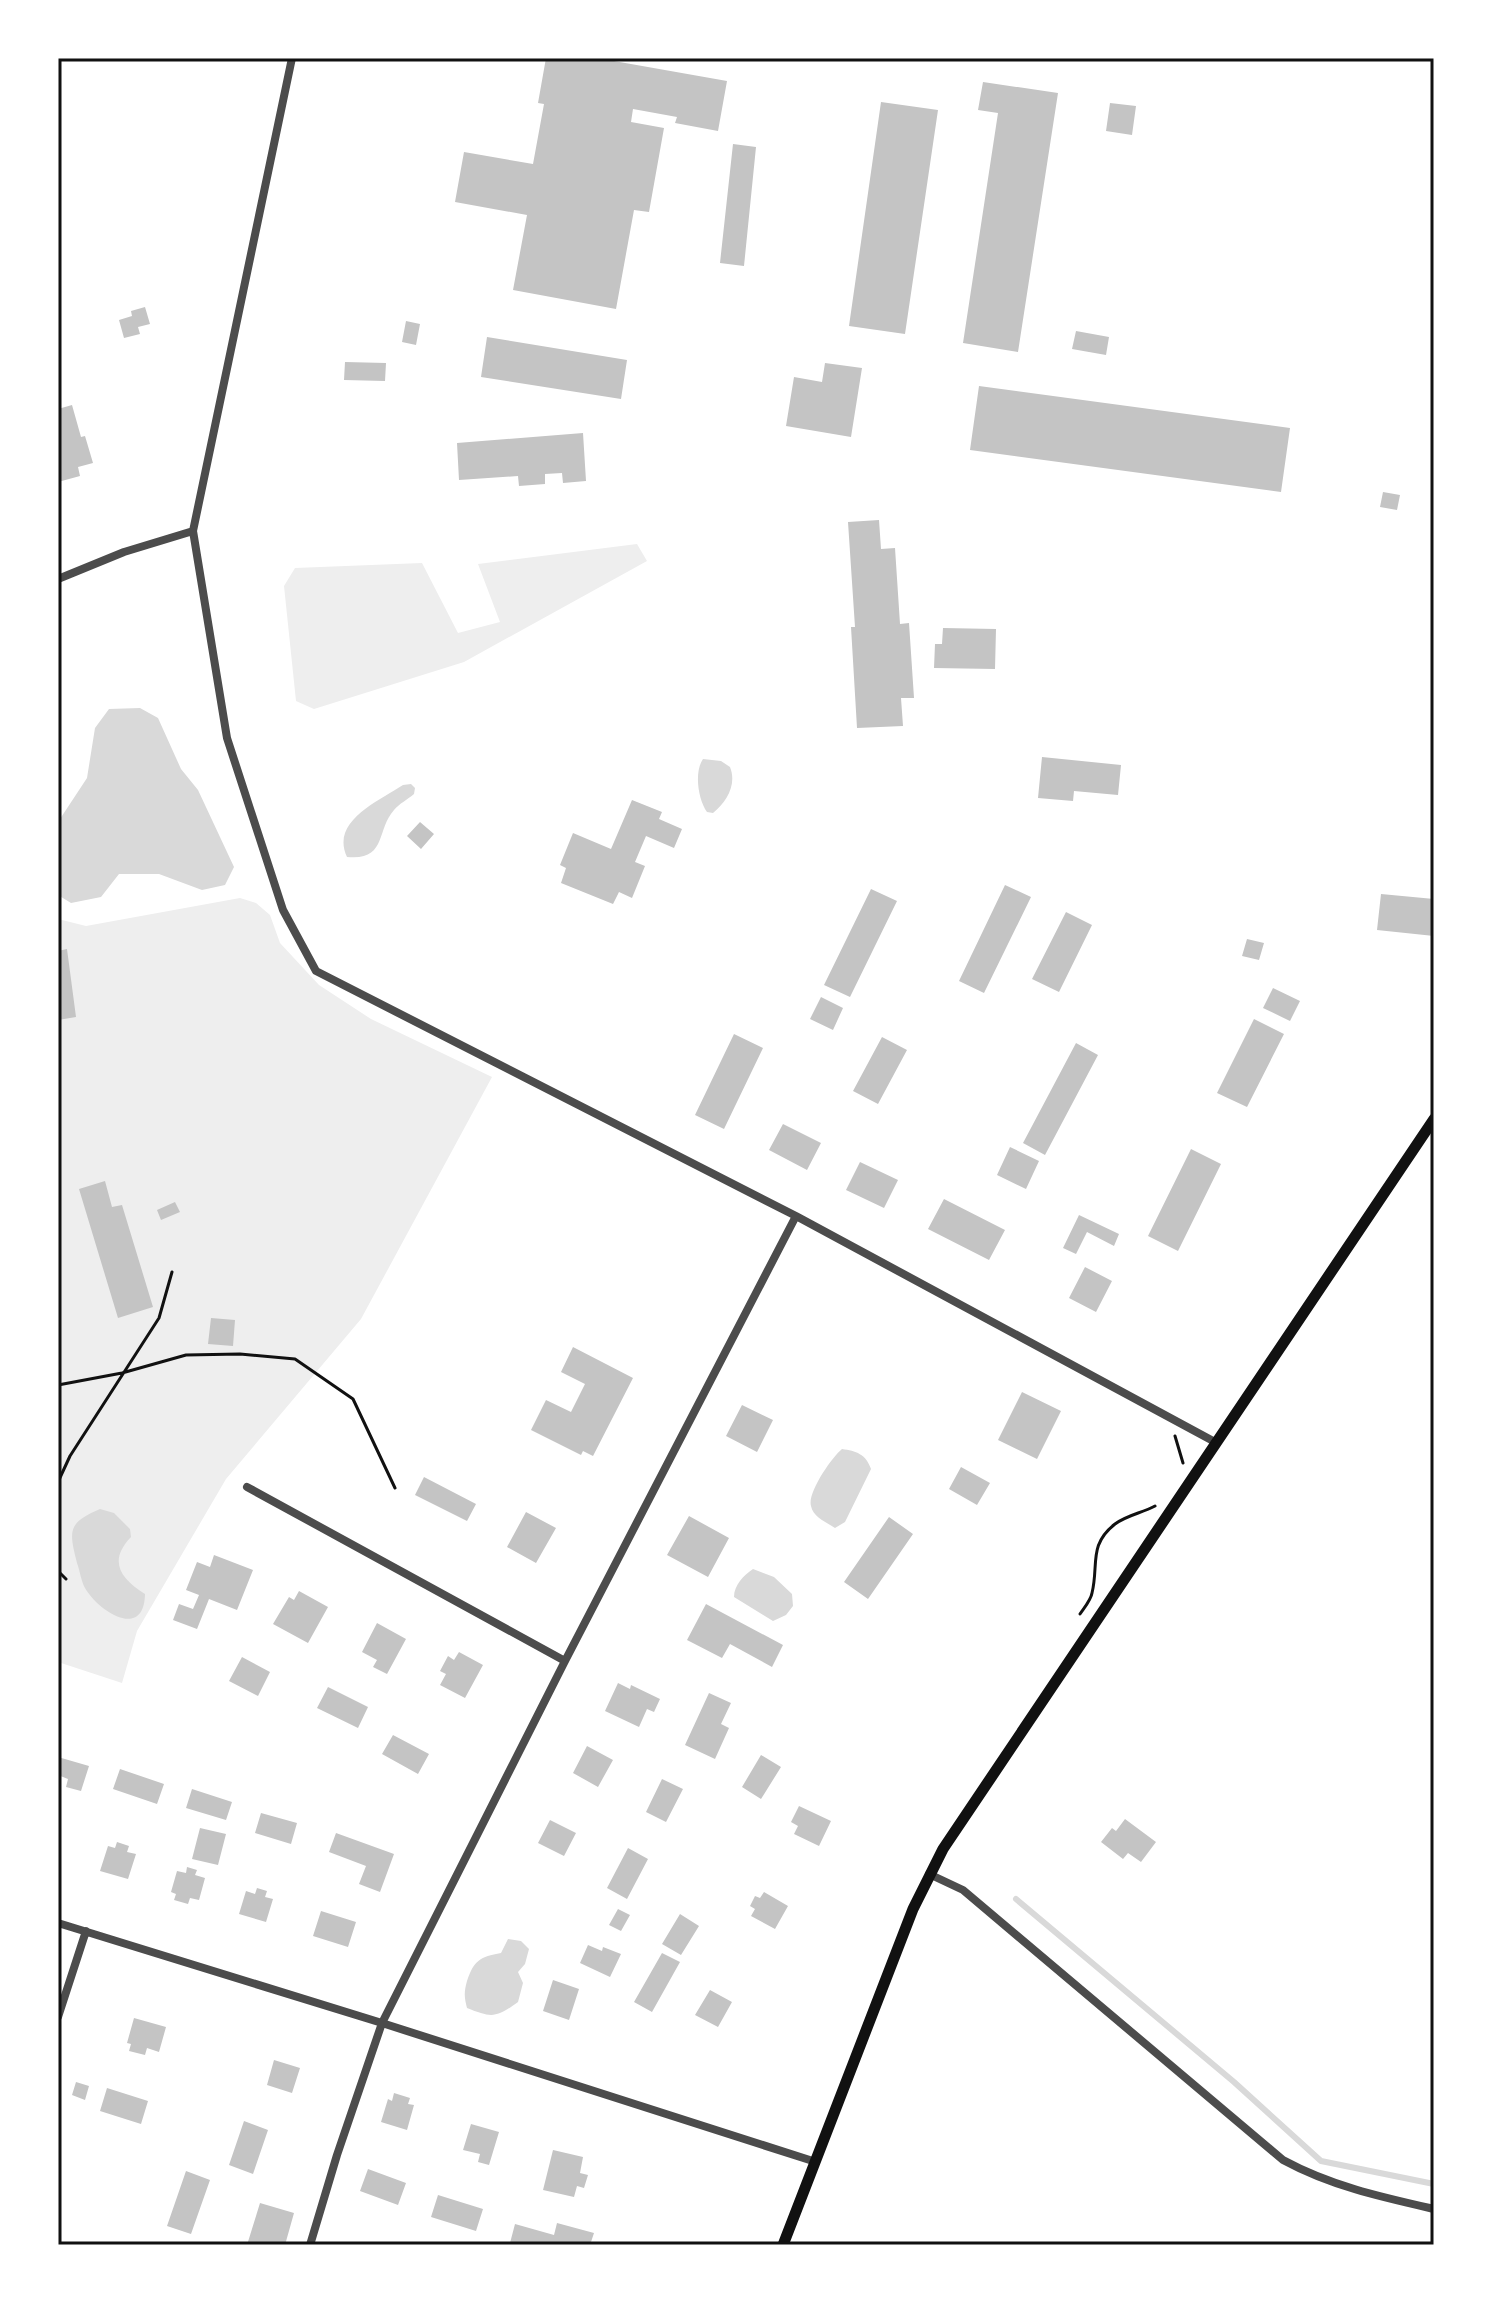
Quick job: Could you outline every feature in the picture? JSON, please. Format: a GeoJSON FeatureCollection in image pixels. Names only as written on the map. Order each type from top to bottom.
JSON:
{"type":"FeatureCollection","features":[{"type":"Feature","properties":{"kind":"main road"},"geometry":{"type":"LineString","coordinates":[[783,2245],[913,1909],[957,1825],[1434,1119]]}},
{"type":"Feature","properties":{"kind":"street"},"geometry":{"type":"LineString","coordinates":[[292,58],[193,531],[227,738],[283,910],[316,971],[796,1216],[1215,1442]]}},
{"type":"Feature","properties":{"kind":"street"},"geometry":{"type":"LineString","coordinates":[[58,579],[124,552],[193,531]]}},
{"type":"Feature","properties":{"kind":"street"},"geometry":{"type":"LineString","coordinates":[[310,2245],[382,2023],[565,1661],[796,1216]]}},
{"type":"Feature","properties":{"kind":"street"},"geometry":{"type":"LineString","coordinates":[[247,1487],[565,1661]]}},
{"type":"Feature","properties":{"kind":"street"},"geometry":{"type":"LineString","coordinates":[[929,1874],[963,1890],[1283,2160],[1313,2176],[1357,2192],[1434,2209]]}},
{"type":"Feature","properties":{"kind":"street"},"geometry":{"type":"LineString","coordinates":[[58,1923],[816,2162]]}},
{"type":"Feature","properties":{"kind":"street"},"geometry":{"type":"LineString","coordinates":[[58,2017],[86,1931]]}},
{"type":"Feature","properties":{"kind":"path"},"geometry":{"type":"LineString","coordinates":[[58,1482],[70,1456],[159,1318],[172,1272]]}},
{"type":"Feature","properties":{"kind":"path"},"geometry":{"type":"LineString","coordinates":[[58,1385],[122,1373],[186,1355],[240,1354],[295,1359],[353,1399],[395,1488]]}},
{"type":"Feature","properties":{"kind":"path"},"geometry":{"type":"LineString","coordinates":[[58,1571],[66,1579]]}},
{"type":"Feature","properties":{"kind":"shaded area"},"geometry":{"type":"Polygon","coordinates":[[[637,544],[647,561],[464,662],[314,709],[296,701],[284,586],[295,568],[422,563],[458,633],[500,622],[478,564],[637,544]]]}},
{"type":"Feature","properties":{"kind":"shaded area"},"geometry":{"type":"Polygon","coordinates":[[[140,708],[158,718],[181,769],[198,790],[234,867],[225,885],[202,890],[159,874],[119,874],[101,897],[71,903],[58,895],[58,822],[87,778],[95,728],[109,709],[140,708]]]}},
{"type":"Feature","properties":{"kind":"shaded area"},"geometry":{"type":"Polygon","coordinates":[[[703,759],[721,761],[730,767],[732,773],[729,792],[723,804],[713,813],[707,812],[699,793],[698,778],[703,759]]]}},
{"type":"Feature","properties":{"kind":"shaded area"},"geometry":{"type":"Polygon","coordinates":[[[411,784],[415,788],[414,794],[388,818],[375,849],[360,857],[347,857],[345,833],[351,823],[382,798],[403,785],[411,784]]]}},
{"type":"Feature","properties":{"kind":"shaded area"},"geometry":{"type":"Polygon","coordinates":[[[240,898],[256,903],[270,915],[280,943],[319,985],[371,1019],[492,1077],[361,1319],[226,1479],[137,1631],[122,1683],[58,1662],[58,919],[86,926],[240,898]]]}},
{"type":"Feature","properties":{"kind":"shaded area"},"geometry":{"type":"Polygon","coordinates":[[[842,1449],[860,1454],[871,1469],[845,1522],[835,1528],[814,1513],[811,1500],[821,1476],[842,1449]]]}},
{"type":"Feature","properties":{"kind":"shaded area"},"geometry":{"type":"Polygon","coordinates":[[[100,1509],[114,1513],[130,1529],[131,1537],[120,1554],[120,1568],[129,1582],[145,1594],[143,1608],[137,1616],[129,1619],[109,1612],[91,1597],[77,1563],[73,1529],[81,1519],[100,1509]]]}},
{"type":"Feature","properties":{"kind":"shaded area"},"geometry":{"type":"Polygon","coordinates":[[[753,1569],[774,1577],[792,1594],[793,1606],[786,1615],[773,1621],[734,1597],[740,1581],[753,1569]]]}},
{"type":"Feature","properties":{"kind":"shaded area"},"geometry":{"type":"Polygon","coordinates":[[[508,1939],[521,1941],[529,1949],[525,1964],[518,1972],[523,1983],[518,2002],[494,2015],[467,2008],[465,1991],[472,1968],[483,1958],[501,1953],[508,1939]]]}},
{"type":"Feature","properties":{"kind":"building"},"geometry":{"type":"Polygon","coordinates":[[[546,58],[597,58],[727,81],[718,131],[675,123],[677,117],[633,109],[631,122],[664,128],[649,212],[634,210],[616,309],[513,290],[527,215],[455,202],[464,152],[533,164],[544,104],[538,103],[546,58]]]}},
{"type":"Feature","properties":{"kind":"building"},"geometry":{"type":"Polygon","coordinates":[[[983,82],[1058,93],[1018,352],[963,343],[998,113],[978,110],[983,82]]]}},
{"type":"Feature","properties":{"kind":"building"},"geometry":{"type":"Polygon","coordinates":[[[881,102],[938,110],[905,334],[849,326],[881,102]]]}},
{"type":"Feature","properties":{"kind":"building"},"geometry":{"type":"Polygon","coordinates":[[[1110,103],[1136,106],[1132,135],[1106,131],[1110,103]]]}},
{"type":"Feature","properties":{"kind":"building"},"geometry":{"type":"Polygon","coordinates":[[[733,144],[756,147],[744,266],[720,263],[733,144]]]}},
{"type":"Feature","properties":{"kind":"building"},"geometry":{"type":"Polygon","coordinates":[[[145,307],[150,324],[138,327],[140,334],[124,338],[119,320],[132,316],[131,311],[145,307]]]}},
{"type":"Feature","properties":{"kind":"building"},"geometry":{"type":"Polygon","coordinates":[[[406,321],[420,324],[416,345],[402,342],[406,321]]]}},
{"type":"Feature","properties":{"kind":"building"},"geometry":{"type":"Polygon","coordinates":[[[1076,331],[1109,337],[1106,355],[1072,349],[1076,331]]]}},
{"type":"Feature","properties":{"kind":"building"},"geometry":{"type":"Polygon","coordinates":[[[487,337],[627,360],[621,399],[481,377],[487,337]]]}},
{"type":"Feature","properties":{"kind":"building"},"geometry":{"type":"Polygon","coordinates":[[[345,362],[386,363],[385,381],[344,380],[345,362]]]}},
{"type":"Feature","properties":{"kind":"building"},"geometry":{"type":"Polygon","coordinates":[[[825,363],[862,368],[851,437],[786,426],[794,377],[822,382],[825,363]]]}},
{"type":"Feature","properties":{"kind":"building"},"geometry":{"type":"Polygon","coordinates":[[[979,386],[1290,428],[1281,492],[970,450],[979,386]]]}},
{"type":"Feature","properties":{"kind":"building"},"geometry":{"type":"Polygon","coordinates":[[[72,405],[81,437],[85,436],[93,463],[78,467],[80,476],[58,482],[58,409],[72,405]]]}},
{"type":"Feature","properties":{"kind":"building"},"geometry":{"type":"Polygon","coordinates":[[[583,433],[586,481],[563,483],[562,473],[545,474],[545,484],[519,486],[518,476],[459,480],[457,443],[583,433]]]}},
{"type":"Feature","properties":{"kind":"building"},"geometry":{"type":"Polygon","coordinates":[[[1383,492],[1400,495],[1397,510],[1380,507],[1383,492]]]}},
{"type":"Feature","properties":{"kind":"building"},"geometry":{"type":"Polygon","coordinates":[[[879,520],[881,549],[895,548],[900,624],[909,623],[914,698],[901,698],[903,726],[857,728],[851,627],[855,627],[848,522],[879,520]]]}},
{"type":"Feature","properties":{"kind":"building"},"geometry":{"type":"Polygon","coordinates":[[[943,628],[996,629],[995,669],[934,668],[935,644],[942,644],[943,628]]]}},
{"type":"Feature","properties":{"kind":"building"},"geometry":{"type":"Polygon","coordinates":[[[1042,757],[1121,765],[1118,795],[1074,791],[1073,801],[1038,798],[1042,757]]]}},
{"type":"Feature","properties":{"kind":"building"},"geometry":{"type":"Polygon","coordinates":[[[632,800],[662,812],[659,819],[682,829],[674,848],[646,836],[635,862],[645,866],[632,898],[619,892],[613,904],[561,883],[566,868],[560,865],[573,833],[611,849],[632,800]]]}},
{"type":"Feature","properties":{"kind":"building"},"geometry":{"type":"Polygon","coordinates":[[[420,822],[434,834],[421,849],[407,836],[420,822]]]}},
{"type":"Feature","properties":{"kind":"building"},"geometry":{"type":"Polygon","coordinates":[[[1005,885],[1031,897],[984,993],[959,981],[1005,885]]]}},
{"type":"Feature","properties":{"kind":"building"},"geometry":{"type":"Polygon","coordinates":[[[871,889],[897,901],[850,997],[824,985],[871,889]]]}},
{"type":"Feature","properties":{"kind":"building"},"geometry":{"type":"Polygon","coordinates":[[[1381,894],[1434,899],[1434,936],[1377,930],[1381,894]]]}},
{"type":"Feature","properties":{"kind":"building"},"geometry":{"type":"Polygon","coordinates":[[[1066,912],[1092,925],[1059,992],[1032,979],[1066,912]]]}},
{"type":"Feature","properties":{"kind":"building"},"geometry":{"type":"Polygon","coordinates":[[[1247,939],[1264,943],[1259,960],[1242,956],[1247,939]]]}},
{"type":"Feature","properties":{"kind":"building"},"geometry":{"type":"Polygon","coordinates":[[[67,949],[76,1017],[58,1020],[58,951],[67,949]]]}},
{"type":"Feature","properties":{"kind":"building"},"geometry":{"type":"Polygon","coordinates":[[[1273,988],[1300,1001],[1290,1021],[1263,1008],[1273,988]]]}},
{"type":"Feature","properties":{"kind":"building"},"geometry":{"type":"Polygon","coordinates":[[[821,997],[843,1008],[833,1030],[810,1019],[821,997]]]}},
{"type":"Feature","properties":{"kind":"building"},"geometry":{"type":"Polygon","coordinates":[[[1254,1019],[1284,1034],[1247,1107],[1217,1093],[1254,1019]]]}},
{"type":"Feature","properties":{"kind":"building"},"geometry":{"type":"Polygon","coordinates":[[[734,1034],[763,1048],[724,1129],[695,1115],[734,1034]]]}},
{"type":"Feature","properties":{"kind":"building"},"geometry":{"type":"Polygon","coordinates":[[[882,1037],[907,1050],[878,1104],[853,1091],[882,1037]]]}},
{"type":"Feature","properties":{"kind":"building"},"geometry":{"type":"Polygon","coordinates":[[[1076,1043],[1098,1055],[1045,1155],[1023,1143],[1076,1043]]]}},
{"type":"Feature","properties":{"kind":"building"},"geometry":{"type":"Polygon","coordinates":[[[783,1124],[821,1143],[807,1170],[769,1150],[783,1124]]]}},
{"type":"Feature","properties":{"kind":"building"},"geometry":{"type":"Polygon","coordinates":[[[1010,1147],[1039,1161],[1026,1189],[997,1175],[1010,1147]]]}},
{"type":"Feature","properties":{"kind":"building"},"geometry":{"type":"Polygon","coordinates":[[[1191,1149],[1221,1164],[1178,1251],[1148,1236],[1191,1149]]]}},
{"type":"Feature","properties":{"kind":"building"},"geometry":{"type":"Polygon","coordinates":[[[860,1162],[898,1180],[884,1208],[846,1190],[860,1162]]]}},
{"type":"Feature","properties":{"kind":"building"},"geometry":{"type":"Polygon","coordinates":[[[105,1181],[112,1207],[122,1205],[153,1307],[118,1318],[79,1189],[105,1181]]]}},
{"type":"Feature","properties":{"kind":"building"},"geometry":{"type":"Polygon","coordinates":[[[944,1199],[1005,1230],[989,1260],[928,1229],[944,1199]]]}},
{"type":"Feature","properties":{"kind":"building"},"geometry":{"type":"Polygon","coordinates":[[[175,1202],[180,1212],[161,1220],[157,1210],[175,1202]]]}},
{"type":"Feature","properties":{"kind":"building"},"geometry":{"type":"Polygon","coordinates":[[[1079,1215],[1119,1234],[1114,1246],[1087,1232],[1076,1254],[1063,1248],[1079,1215]]]}},
{"type":"Feature","properties":{"kind":"building"},"geometry":{"type":"Polygon","coordinates":[[[1085,1267],[1112,1281],[1096,1312],[1069,1298],[1085,1267]]]}},
{"type":"Feature","properties":{"kind":"building"},"geometry":{"type":"Polygon","coordinates":[[[211,1318],[235,1320],[233,1346],[208,1344],[211,1318]]]}},
{"type":"Feature","properties":{"kind":"building"},"geometry":{"type":"Polygon","coordinates":[[[573,1347],[633,1378],[593,1456],[583,1451],[581,1455],[531,1430],[546,1400],[571,1412],[585,1384],[561,1372],[573,1347]]]}},
{"type":"Feature","properties":{"kind":"building"},"geometry":{"type":"Polygon","coordinates":[[[1022,1392],[1061,1411],[1037,1459],[998,1440],[1022,1392]]]}},
{"type":"Feature","properties":{"kind":"building"},"geometry":{"type":"Polygon","coordinates":[[[742,1405],[773,1420],[757,1452],[726,1436],[742,1405]]]}},
{"type":"Feature","properties":{"kind":"building"},"geometry":{"type":"Polygon","coordinates":[[[961,1467],[990,1483],[977,1505],[949,1489],[961,1467]]]}},
{"type":"Feature","properties":{"kind":"building"},"geometry":{"type":"Polygon","coordinates":[[[424,1477],[476,1504],[467,1521],[415,1495],[424,1477]]]}},
{"type":"Feature","properties":{"kind":"building"},"geometry":{"type":"Polygon","coordinates":[[[526,1512],[556,1528],[536,1563],[507,1547],[526,1512]]]}},
{"type":"Feature","properties":{"kind":"building"},"geometry":{"type":"Polygon","coordinates":[[[689,1516],[729,1538],[708,1577],[667,1555],[689,1516]]]}},
{"type":"Feature","properties":{"kind":"building"},"geometry":{"type":"Polygon","coordinates":[[[889,1517],[913,1534],[868,1599],[844,1582],[889,1517]]]}},
{"type":"Feature","properties":{"kind":"building"},"geometry":{"type":"Polygon","coordinates":[[[214,1555],[253,1570],[237,1610],[209,1599],[197,1629],[173,1620],[179,1604],[193,1609],[199,1595],[186,1590],[197,1562],[210,1567],[214,1555]]]}},
{"type":"Feature","properties":{"kind":"building"},"geometry":{"type":"Polygon","coordinates":[[[299,1591],[328,1607],[308,1643],[273,1624],[289,1597],[294,1600],[299,1591]]]}},
{"type":"Feature","properties":{"kind":"building"},"geometry":{"type":"Polygon","coordinates":[[[706,1604],[783,1645],[772,1667],[730,1644],[722,1658],[687,1640],[706,1604]]]}},
{"type":"Feature","properties":{"kind":"building"},"geometry":{"type":"Polygon","coordinates":[[[377,1623],[406,1639],[387,1674],[373,1667],[377,1660],[362,1652],[377,1623]]]}},
{"type":"Feature","properties":{"kind":"building"},"geometry":{"type":"Polygon","coordinates":[[[459,1652],[483,1665],[465,1698],[440,1685],[446,1674],[440,1671],[448,1656],[454,1660],[459,1652]]]}},
{"type":"Feature","properties":{"kind":"building"},"geometry":{"type":"Polygon","coordinates":[[[242,1657],[270,1672],[258,1696],[229,1681],[242,1657]]]}},
{"type":"Feature","properties":{"kind":"building"},"geometry":{"type":"Polygon","coordinates":[[[618,1683],[630,1689],[631,1685],[660,1699],[654,1712],[647,1709],[639,1727],[605,1711],[618,1683]]]}},
{"type":"Feature","properties":{"kind":"building"},"geometry":{"type":"Polygon","coordinates":[[[328,1687],[368,1707],[358,1728],[317,1708],[328,1687]]]}},
{"type":"Feature","properties":{"kind":"building"},"geometry":{"type":"Polygon","coordinates":[[[709,1693],[731,1703],[721,1724],[729,1728],[715,1759],[685,1745],[709,1693]]]}},
{"type":"Feature","properties":{"kind":"building"},"geometry":{"type":"Polygon","coordinates":[[[393,1735],[429,1754],[418,1774],[382,1754],[393,1735]]]}},
{"type":"Feature","properties":{"kind":"building"},"geometry":{"type":"Polygon","coordinates":[[[587,1746],[613,1760],[598,1787],[573,1773],[587,1746]]]}},
{"type":"Feature","properties":{"kind":"building"},"geometry":{"type":"Polygon","coordinates":[[[761,1755],[781,1767],[761,1799],[742,1787],[761,1755]]]}},
{"type":"Feature","properties":{"kind":"building"},"geometry":{"type":"Polygon","coordinates":[[[58,1757],[89,1766],[81,1791],[66,1787],[68,1779],[58,1775],[58,1757]]]}},
{"type":"Feature","properties":{"kind":"building"},"geometry":{"type":"Polygon","coordinates":[[[120,1769],[164,1784],[157,1804],[113,1789],[120,1769]]]}},
{"type":"Feature","properties":{"kind":"building"},"geometry":{"type":"Polygon","coordinates":[[[662,1779],[683,1789],[666,1822],[646,1812],[662,1779]]]}},
{"type":"Feature","properties":{"kind":"building"},"geometry":{"type":"Polygon","coordinates":[[[192,1789],[232,1802],[226,1820],[186,1808],[192,1789]]]}},
{"type":"Feature","properties":{"kind":"building"},"geometry":{"type":"Polygon","coordinates":[[[799,1806],[831,1821],[819,1846],[794,1834],[798,1826],[791,1822],[799,1806]]]}},
{"type":"Feature","properties":{"kind":"building"},"geometry":{"type":"Polygon","coordinates":[[[261,1813],[297,1823],[291,1844],[255,1833],[261,1813]]]}},
{"type":"Feature","properties":{"kind":"building"},"geometry":{"type":"Polygon","coordinates":[[[1125,1819],[1156,1842],[1141,1862],[1128,1853],[1123,1859],[1101,1842],[1112,1828],[1116,1831],[1125,1819]]]}},
{"type":"Feature","properties":{"kind":"building"},"geometry":{"type":"Polygon","coordinates":[[[550,1820],[576,1833],[564,1856],[538,1843],[550,1820]]]}},
{"type":"Feature","properties":{"kind":"building"},"geometry":{"type":"Polygon","coordinates":[[[200,1828],[226,1834],[218,1865],[192,1859],[200,1828]]]}},
{"type":"Feature","properties":{"kind":"building"},"geometry":{"type":"Polygon","coordinates":[[[336,1833],[394,1854],[380,1892],[359,1884],[366,1866],[329,1852],[336,1833]]]}},
{"type":"Feature","properties":{"kind":"building"},"geometry":{"type":"Polygon","coordinates":[[[117,1842],[129,1846],[127,1852],[136,1854],[128,1879],[100,1871],[108,1846],[115,1848],[117,1842]]]}},
{"type":"Feature","properties":{"kind":"building"},"geometry":{"type":"Polygon","coordinates":[[[628,1848],[648,1859],[627,1899],[607,1888],[628,1848]]]}},
{"type":"Feature","properties":{"kind":"building"},"geometry":{"type":"Polygon","coordinates":[[[187,1867],[197,1870],[195,1875],[205,1878],[199,1900],[190,1898],[188,1904],[174,1900],[176,1894],[171,1892],[177,1871],[186,1873],[187,1867]]]}},
{"type":"Feature","properties":{"kind":"building"},"geometry":{"type":"Polygon","coordinates":[[[257,1888],[267,1891],[265,1897],[273,1899],[266,1922],[239,1914],[246,1891],[255,1894],[257,1888]]]}},
{"type":"Feature","properties":{"kind":"building"},"geometry":{"type":"Polygon","coordinates":[[[764,1892],[788,1906],[775,1929],[751,1916],[755,1909],[750,1906],[755,1896],[760,1898],[764,1892]]]}},
{"type":"Feature","properties":{"kind":"building"},"geometry":{"type":"Polygon","coordinates":[[[618,1909],[630,1915],[621,1931],[609,1925],[618,1909]]]}},
{"type":"Feature","properties":{"kind":"building"},"geometry":{"type":"Polygon","coordinates":[[[321,1911],[356,1922],[348,1947],[313,1936],[321,1911]]]}},
{"type":"Feature","properties":{"kind":"building"},"geometry":{"type":"Polygon","coordinates":[[[680,1914],[699,1926],[681,1955],[662,1944],[680,1914]]]}},
{"type":"Feature","properties":{"kind":"building"},"geometry":{"type":"Polygon","coordinates":[[[588,1945],[621,1954],[610,1977],[580,1963],[588,1945]]]}},
{"type":"Feature","properties":{"kind":"building"},"geometry":{"type":"Polygon","coordinates":[[[662,1953],[680,1962],[652,2012],[634,2002],[662,1953]]]}},
{"type":"Feature","properties":{"kind":"building"},"geometry":{"type":"Polygon","coordinates":[[[553,1980],[579,1989],[569,2020],[543,2011],[553,1980]]]}},
{"type":"Feature","properties":{"kind":"building"},"geometry":{"type":"Polygon","coordinates":[[[710,1990],[732,2002],[718,2027],[695,2015],[710,1990]]]}},
{"type":"Feature","properties":{"kind":"building"},"geometry":{"type":"Polygon","coordinates":[[[134,2018],[166,2027],[159,2052],[147,2048],[145,2055],[129,2051],[131,2044],[127,2043],[134,2018]]]}},
{"type":"Feature","properties":{"kind":"building"},"geometry":{"type":"Polygon","coordinates":[[[274,2060],[300,2068],[292,2093],[267,2085],[274,2060]]]}},
{"type":"Feature","properties":{"kind":"building"},"geometry":{"type":"Polygon","coordinates":[[[76,2082],[89,2086],[85,2100],[72,2095],[76,2082]]]}},
{"type":"Feature","properties":{"kind":"building"},"geometry":{"type":"Polygon","coordinates":[[[107,2088],[148,2101],[141,2124],[100,2111],[107,2088]]]}},
{"type":"Feature","properties":{"kind":"building"},"geometry":{"type":"Polygon","coordinates":[[[394,2093],[410,2098],[408,2104],[414,2105],[407,2130],[381,2122],[388,2099],[392,2101],[394,2093]]]}},
{"type":"Feature","properties":{"kind":"building"},"geometry":{"type":"Polygon","coordinates":[[[244,2121],[268,2130],[253,2174],[229,2165],[244,2121]]]}},
{"type":"Feature","properties":{"kind":"building"},"geometry":{"type":"Polygon","coordinates":[[[471,2124],[499,2132],[489,2165],[478,2162],[480,2154],[463,2150],[471,2124]]]}},
{"type":"Feature","properties":{"kind":"building"},"geometry":{"type":"Polygon","coordinates":[[[553,2150],[583,2157],[580,2173],[588,2175],[584,2188],[577,2186],[574,2197],[543,2190],[553,2150]]]}},
{"type":"Feature","properties":{"kind":"building"},"geometry":{"type":"Polygon","coordinates":[[[368,2169],[406,2183],[398,2205],[360,2191],[368,2169]]]}},
{"type":"Feature","properties":{"kind":"building"},"geometry":{"type":"Polygon","coordinates":[[[186,2171],[210,2180],[191,2234],[167,2226],[186,2171]]]}},
{"type":"Feature","properties":{"kind":"building"},"geometry":{"type":"Polygon","coordinates":[[[438,2195],[483,2209],[476,2231],[431,2217],[438,2195]]]}},
{"type":"Feature","properties":{"kind":"building"},"geometry":{"type":"Polygon","coordinates":[[[260,2203],[294,2213],[285,2245],[247,2245],[260,2203]]]}},
{"type":"Feature","properties":{"kind":"building"},"geometry":{"type":"Polygon","coordinates":[[[557,2223],[594,2233],[590,2245],[510,2243],[515,2224],[554,2235],[557,2223]]]}},
{"type":"Feature","properties":{"kind":"waterway"},"geometry":{"type":"LineString","coordinates":[[1016,1899],[1234,2082],[1321,2161],[1434,2184]]}}]}
